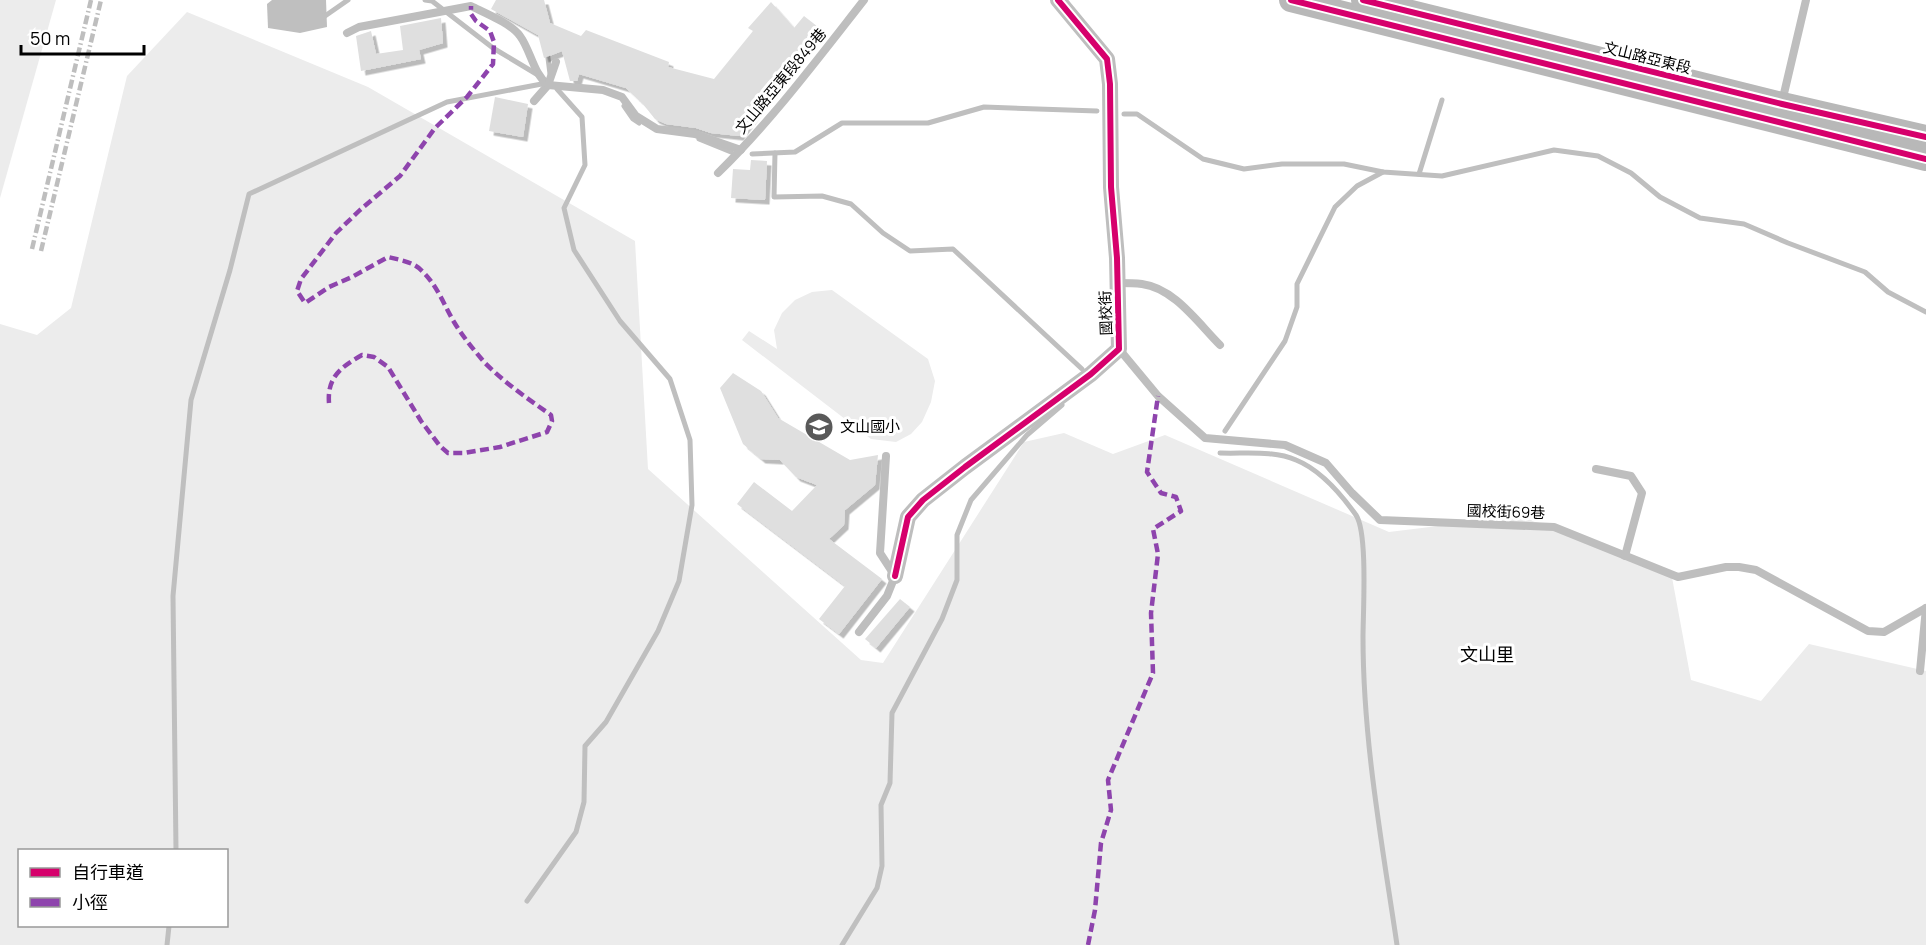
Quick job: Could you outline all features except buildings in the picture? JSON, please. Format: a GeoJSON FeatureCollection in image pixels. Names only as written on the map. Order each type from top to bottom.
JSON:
{"type":"FeatureCollection","features":[{"type":"Feature","properties":{"kind":"main road","name":"文山路亞東段"},"geometry":{"type":"LineString","coordinates":[[1291,0],[1779,113],[1926,137]]}},
{"type":"Feature","properties":{"kind":"main road","name":"文山路亞東段"},"geometry":{"type":"LineString","coordinates":[[1363,0],[1779,113],[1926,159]]}},
{"type":"Feature","properties":{"kind":"street","name":"國校街"},"geometry":{"type":"LineString","coordinates":[[895,576],[908,517],[923,500],[1091,374],[1119,349],[1111,187],[1110,84],[1107,59],[1058,0]]}},
{"type":"Feature","properties":{"kind":"lane","name":"文山路亞東段849巷"},"geometry":{"type":"LineString","coordinates":[[718,173],[787,99],[864,0]]}},
{"type":"Feature","properties":{"kind":"lane"},"geometry":{"type":"LineString","coordinates":[[1779,113],[1806,0]]}},
{"type":"Feature","properties":{"kind":"lane"},"geometry":{"type":"LineString","coordinates":[[347,33],[359,27],[473,3],[519,33],[541,79],[548,85],[603,90],[622,98],[636,116],[657,129],[695,134],[741,150]]}},
{"type":"Feature","properties":{"kind":"lane"},"geometry":{"type":"LineString","coordinates":[[534,101],[548,85],[556,62]]}},
{"type":"Feature","properties":{"kind":"lane"},"geometry":{"type":"LineString","coordinates":[[1117,283],[1143,284],[1158,289],[1176,300],[1220,345]]}},
{"type":"Feature","properties":{"kind":"lane","name":"國校街69巷"},"geometry":{"type":"LineString","coordinates":[[1119,349],[1158,396],[1205,438],[1285,445],[1326,463],[1352,494],[1380,520],[1554,527],[1678,577],[1726,567],[1756,570],[1868,632],[1884,632],[1926,608]]}},
{"type":"Feature","properties":{"kind":"lane"},"geometry":{"type":"LineString","coordinates":[[859,632],[887,596],[895,576],[880,553],[886,456]]}},
{"type":"Feature","properties":{"kind":"lane"},"geometry":{"type":"LineString","coordinates":[[1596,469],[1631,476],[1642,493],[1625,556]]}},
{"type":"Feature","properties":{"kind":"lane"},"geometry":{"type":"LineString","coordinates":[[1920,671],[1926,608]]}},
{"type":"Feature","properties":{"kind":"shaded area"},"geometry":{"type":"Polygon","coordinates":[[[0,0],[56,0],[0,198],[0,0]]]}},
{"type":"Feature","properties":{"kind":"shaded area"},"geometry":{"type":"Polygon","coordinates":[[[272,0],[326,0],[327,27],[300,33],[268,28],[267,4],[272,0]]]}},
{"type":"Feature","properties":{"kind":"shaded area"},"geometry":{"type":"Polygon","coordinates":[[[187,12],[368,87],[635,241],[648,469],[861,660],[883,663],[1024,442],[1064,433],[1113,454],[1165,435],[1389,532],[1520,516],[1671,572],[1691,680],[1761,701],[1809,644],[1926,671],[1926,945],[0,945],[0,324],[37,335],[71,308],[127,76],[187,12]]]}},
{"type":"Feature","properties":{"kind":"shaded area"},"geometry":{"type":"Polygon","coordinates":[[[832,290],[928,359],[935,381],[931,402],[922,422],[911,434],[896,442],[871,439],[742,340],[749,331],[777,349],[774,330],[782,313],[795,300],[812,292],[832,290]]]}},
{"type":"Feature","properties":{"kind":"waterway"},"geometry":{"type":"LineString","coordinates":[[321,17],[348,0]]}},
{"type":"Feature","properties":{"kind":"waterway"},"geometry":{"type":"LineString","coordinates":[[425,0],[432,1],[493,48],[538,75]]}},
{"type":"Feature","properties":{"kind":"waterway"},"geometry":{"type":"LineString","coordinates":[[547,50],[550,74]]}},
{"type":"Feature","properties":{"kind":"waterway"},"geometry":{"type":"LineString","coordinates":[[176,849],[173,596],[191,400],[230,270],[249,194],[447,102],[547,83]]}},
{"type":"Feature","properties":{"kind":"waterway"},"geometry":{"type":"LineString","coordinates":[[527,901],[576,832],[584,802],[585,746],[606,722],[658,631],[679,581],[692,505],[690,440],[670,379],[620,321],[574,250],[564,208],[585,165],[582,117],[557,89]]}},
{"type":"Feature","properties":{"kind":"waterway"},"geometry":{"type":"LineString","coordinates":[[1419,174],[1442,100]]}},
{"type":"Feature","properties":{"kind":"waterway"},"geometry":{"type":"LineString","coordinates":[[624,106],[633,119],[639,123]]}},
{"type":"Feature","properties":{"kind":"waterway"},"geometry":{"type":"LineString","coordinates":[[752,154],[795,152],[842,123],[928,123],[984,107],[1097,111]]}},
{"type":"Feature","properties":{"kind":"waterway"},"geometry":{"type":"LineString","coordinates":[[1124,114],[1137,114],[1203,159],[1244,169],[1282,164],[1344,164],[1383,172],[1442,176],[1554,150],[1598,156],[1631,173],[1660,197],[1700,218],[1744,224],[1865,272],[1888,292],[1926,312]]}},
{"type":"Feature","properties":{"kind":"waterway"},"geometry":{"type":"LineString","coordinates":[[699,139],[731,152]]}},
{"type":"Feature","properties":{"kind":"waterway"},"geometry":{"type":"LineString","coordinates":[[775,153],[774,197],[822,196],[851,204],[883,233],[910,251],[953,249],[1082,369]]}},
{"type":"Feature","properties":{"kind":"waterway"},"geometry":{"type":"LineString","coordinates":[[1225,431],[1285,341],[1297,307],[1297,284],[1335,207],[1357,186],[1383,172]]}},
{"type":"Feature","properties":{"kind":"waterway"},"geometry":{"type":"LineString","coordinates":[[842,945],[877,888],[882,866],[881,805],[890,783],[892,713],[942,619],[957,580],[957,535],[971,500],[1027,435],[1062,405]]}},
{"type":"Feature","properties":{"kind":"waterway"},"geometry":{"type":"LineString","coordinates":[[1220,453],[1278,455],[1305,464],[1337,491],[1356,515],[1360,524],[1363,555],[1366,715],[1374,792],[1397,945]]}},
{"type":"Feature","properties":{"kind":"waterway"},"geometry":{"type":"LineString","coordinates":[[167,945],[169,927]]}},
{"type":"Feature","properties":{"kind":"railway"},"geometry":{"type":"LineString","coordinates":[[32,249],[91,0]]}},
{"type":"Feature","properties":{"kind":"railway"},"geometry":{"type":"LineString","coordinates":[[41,251],[101,0]]}},
{"type":"Feature","properties":{"kind":"marked path"},"geometry":{"type":"LineString","coordinates":[[329,403],[330,386],[337,374],[362,355],[374,357],[388,367],[421,421],[448,453],[464,453],[500,447],[547,432],[552,421],[551,415],[525,397],[485,363],[457,328],[432,282],[415,265],[388,257],[329,287],[305,303],[297,291],[301,279],[336,233],[400,176],[435,128],[467,97],[493,64],[494,42],[490,31],[476,21],[471,14],[471,6]]}},
{"type":"Feature","properties":{"kind":"marked path"},"geometry":{"type":"LineString","coordinates":[[1088,945],[1095,910],[1101,843],[1111,810],[1108,780],[1153,673],[1151,613],[1158,554],[1153,529],[1181,511],[1176,497],[1161,493],[1147,472],[1158,396]]}},
{"type":"Feature","properties":{"kind":"cycle path"},"geometry":{"type":"LineString","coordinates":[[895,576],[908,517],[923,500],[1091,374],[1119,349],[1117,258],[1111,187],[1110,84],[1107,59],[1058,0]]}},
{"type":"Feature","properties":{"kind":"cycle path"},"geometry":{"type":"LineString","coordinates":[[1291,0],[1926,159]]}},
{"type":"Feature","properties":{"kind":"cycle path"},"geometry":{"type":"LineString","coordinates":[[1363,0],[1782,104],[1926,137]]}},
{"type":"Feature","properties":{"kind":"place","name":"文山國小"},"geometry":{"type":"Point","coordinates":[819,427]}},
{"type":"Feature","properties":{"kind":"district","name":"文山里"},"geometry":{"type":"Point","coordinates":[1487,655]}}]}
